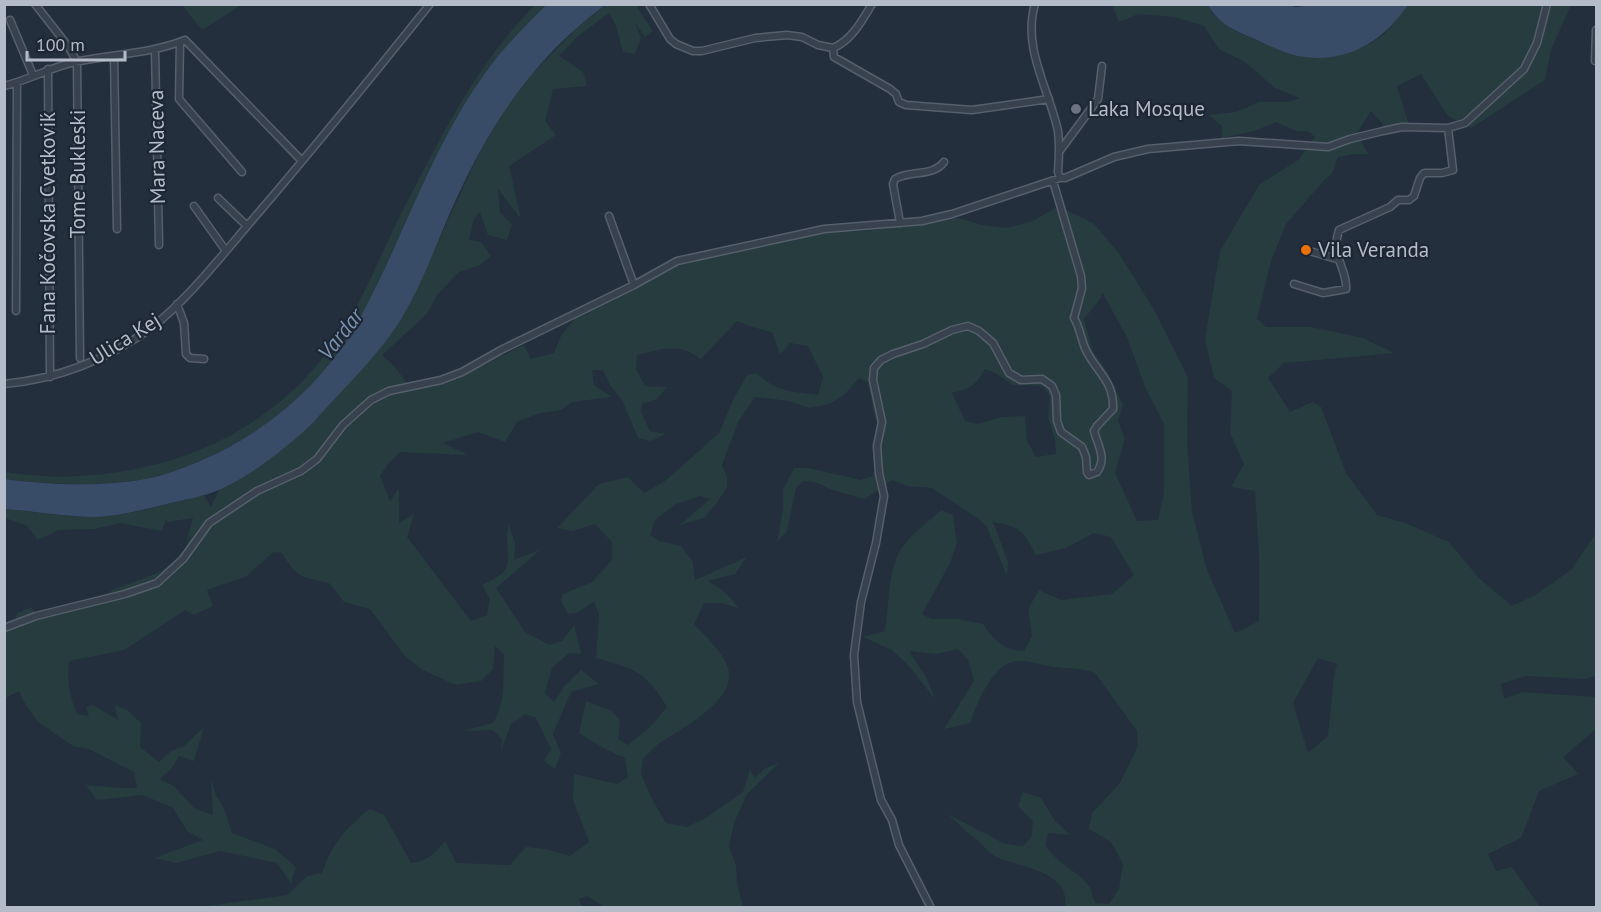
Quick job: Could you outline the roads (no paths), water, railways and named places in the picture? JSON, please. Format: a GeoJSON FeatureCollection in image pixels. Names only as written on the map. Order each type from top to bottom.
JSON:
{"type":"FeatureCollection","features":[{"type":"Feature","properties":{"kind":"street"},"geometry":{"type":"LineString","coordinates":[[35,4],[68,46],[77,62]]}},
{"type":"Feature","properties":{"kind":"street","name":"Ulica Kej"},"geometry":{"type":"LineString","coordinates":[[4,384],[50,377],[97,359],[161,320],[247,226],[430,4]]}},
{"type":"Feature","properties":{"kind":"street"},"geometry":{"type":"LineString","coordinates":[[649,4],[670,39],[675,44],[693,51],[702,51],[755,38],[787,35],[802,37],[818,45],[833,48],[854,32],[872,4]]}},
{"type":"Feature","properties":{"kind":"street"},"geometry":{"type":"LineString","coordinates":[[931,908],[899,845],[892,820],[881,800],[857,702],[854,655],[861,602],[876,543],[884,496],[877,447],[882,422],[873,380],[874,368],[881,360],[893,354],[923,344],[952,330],[968,326],[979,331],[993,344],[1009,373],[1021,380],[1042,379],[1052,386],[1056,395],[1057,421],[1061,432],[1082,447],[1086,457],[1086,472],[1089,475],[1097,472],[1101,462],[1101,450],[1094,431],[1113,409],[1112,388],[1087,352],[1080,327],[1074,318],[1082,288],[1081,276],[1057,180],[1058,134],[1032,42],[1035,4]]}},
{"type":"Feature","properties":{"kind":"street"},"geometry":{"type":"LineString","coordinates":[[4,628],[36,616],[125,594],[157,583],[183,559],[209,523],[257,491],[301,471],[317,459],[343,424],[371,400],[389,391],[434,382],[462,372],[533,333],[634,285],[677,261],[824,229],[922,221],[952,214],[1074,175],[1114,157],[1148,149],[1239,141],[1328,147],[1365,135],[1402,128],[1448,128],[1465,123],[1524,69],[1537,43],[1547,4]]}},
{"type":"Feature","properties":{"kind":"street"},"geometry":{"type":"LineString","coordinates":[[10,20],[33,75]]}},
{"type":"Feature","properties":{"kind":"street"},"geometry":{"type":"LineString","coordinates":[[1595,62],[1596,30]]}},
{"type":"Feature","properties":{"kind":"street"},"geometry":{"type":"LineString","coordinates":[[182,41],[302,161]]}},
{"type":"Feature","properties":{"kind":"street"},"geometry":{"type":"LineString","coordinates":[[4,86],[17,83],[48,69],[155,49],[182,41]]}},
{"type":"Feature","properties":{"kind":"street"},"geometry":{"type":"LineString","coordinates":[[182,41],[179,99],[242,172]]}},
{"type":"Feature","properties":{"kind":"street"},"geometry":{"type":"LineString","coordinates":[[833,48],[834,57],[890,89],[902,104],[972,110],[1049,99]]}},
{"type":"Feature","properties":{"kind":"street","name":"Mara Naceva"},"geometry":{"type":"LineString","coordinates":[[155,49],[159,245]]}},
{"type":"Feature","properties":{"kind":"street"},"geometry":{"type":"LineString","coordinates":[[114,57],[117,229]]}},
{"type":"Feature","properties":{"kind":"street","name":"Tome Bukleski"},"geometry":{"type":"LineString","coordinates":[[77,62],[80,358]]}},
{"type":"Feature","properties":{"kind":"street"},"geometry":{"type":"LineString","coordinates":[[1059,152],[1098,99],[1102,66]]}},
{"type":"Feature","properties":{"kind":"street","name":"Fana Kočovska Cvetkoviḱ"},"geometry":{"type":"LineString","coordinates":[[48,69],[50,377]]}},
{"type":"Feature","properties":{"kind":"street"},"geometry":{"type":"LineString","coordinates":[[16,310],[17,83]]}},
{"type":"Feature","properties":{"kind":"street"},"geometry":{"type":"LineString","coordinates":[[1294,284],[1323,293],[1346,289],[1347,284],[1337,259],[1339,231],[1390,207],[1398,200],[1409,200],[1414,196],[1424,173],[1442,173],[1453,170],[1448,128]]}},
{"type":"Feature","properties":{"kind":"street"},"geometry":{"type":"LineString","coordinates":[[900,223],[893,184],[895,179],[902,175],[934,170],[944,162]]}},
{"type":"Feature","properties":{"kind":"street"},"geometry":{"type":"LineString","coordinates":[[218,198],[247,226]]}},
{"type":"Feature","properties":{"kind":"street"},"geometry":{"type":"LineString","coordinates":[[194,206],[226,250]]}},
{"type":"Feature","properties":{"kind":"street"},"geometry":{"type":"LineString","coordinates":[[609,216],[634,285]]}},
{"type":"Feature","properties":{"kind":"street"},"geometry":{"type":"LineString","coordinates":[[1306,250],[1337,259]]}},
{"type":"Feature","properties":{"kind":"street"},"geometry":{"type":"LineString","coordinates":[[177,304],[184,323],[187,356],[193,359],[204,359]]}},
{"type":"Feature","properties":{"kind":"water"},"geometry":{"type":"Polygon","coordinates":[[[1282,4],[1296,7],[1322,4],[1408,5],[1387,30],[1361,48],[1347,54],[1315,58],[1287,53],[1241,33],[1222,22],[1208,5],[1282,4]]]}},
{"type":"Feature","properties":{"kind":"water"},"geometry":{"type":"Polygon","coordinates":[[[546,5],[605,5],[577,27],[553,51],[510,102],[476,159],[404,314],[385,343],[314,422],[258,468],[234,483],[200,496],[130,512],[96,517],[5,509],[5,479],[39,483],[93,484],[128,482],[156,477],[215,454],[266,424],[289,406],[330,364],[347,340],[377,284],[434,160],[467,100],[500,54],[546,5]]]}},
{"type":"Feature","properties":{"kind":"place","name":"Laka Mosque"},"geometry":{"type":"Point","coordinates":[1076,109]}},
{"type":"Feature","properties":{"kind":"place","name":"Vila Veranda"},"geometry":{"type":"Point","coordinates":[1306,250]}},
{"type":"Feature","properties":{"kind":"water label","name":"Vardar"},"geometry":{"type":"Point","coordinates":[340,334]}}]}
